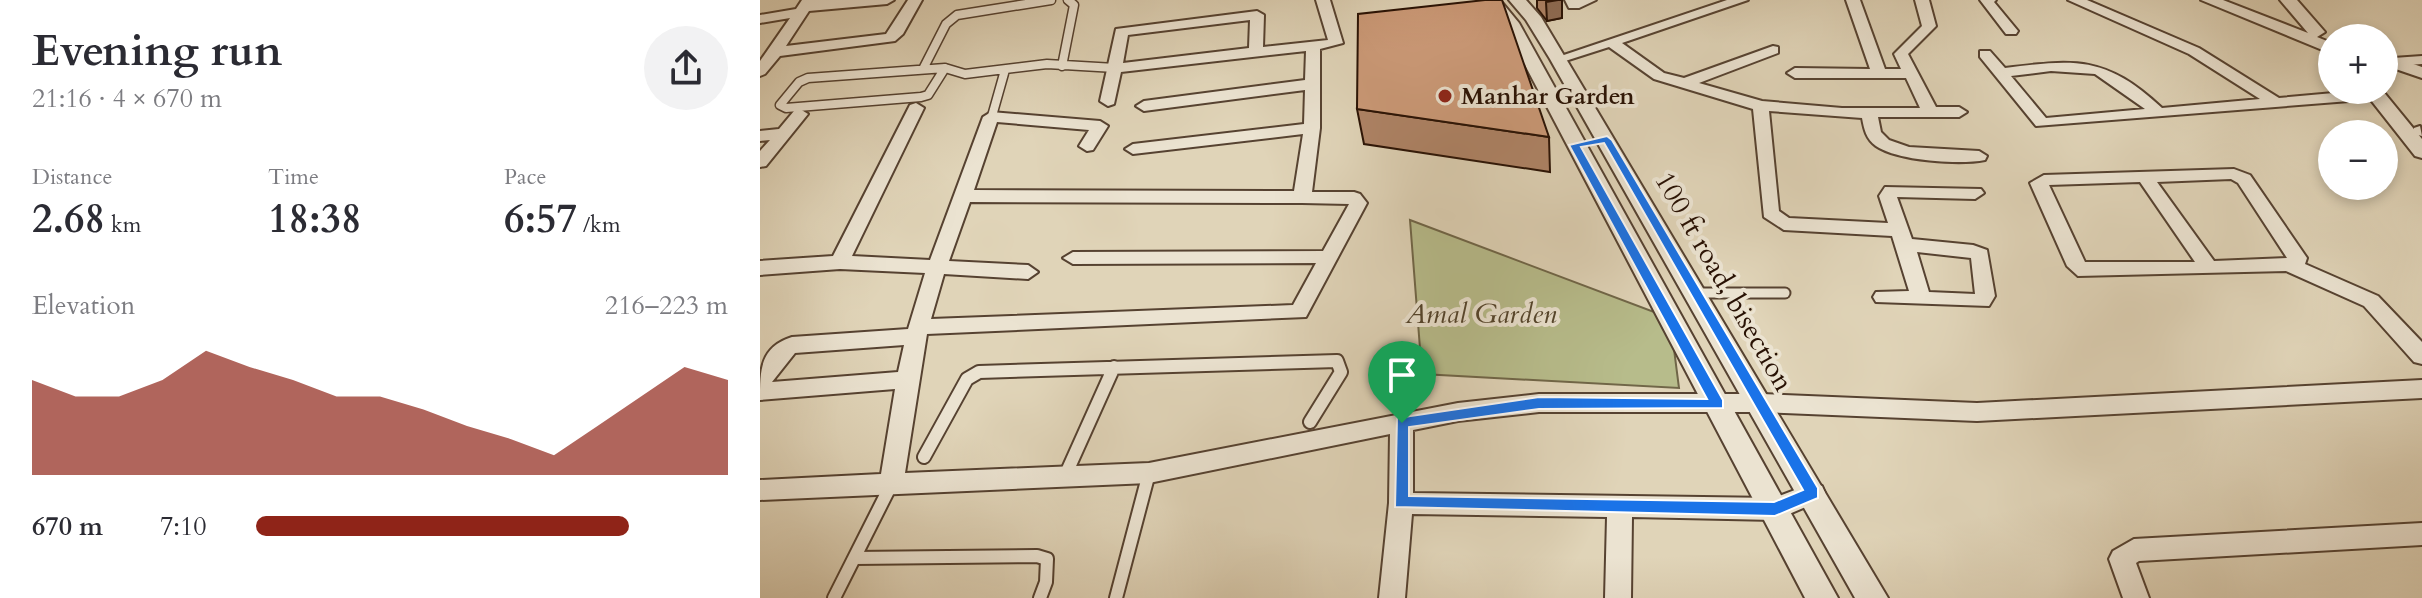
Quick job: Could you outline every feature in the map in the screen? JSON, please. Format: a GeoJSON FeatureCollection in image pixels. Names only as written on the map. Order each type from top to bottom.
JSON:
{"type":"FeatureCollection","features":[{"type":"Feature","properties":{"kind":"street"},"geometry":{"type":"LineString","coordinates":[[760,19],[806,6],[887,0]]}},
{"type":"Feature","properties":{"kind":"street"},"geometry":{"type":"LineString","coordinates":[[775,52],[890,38],[896,34],[915,0]]}},
{"type":"Feature","properties":{"kind":"street"},"geometry":{"type":"LineString","coordinates":[[1115,68],[1344,42],[1323,0]]}},
{"type":"Feature","properties":{"kind":"street","name":"100 ft road, bisection"},"geometry":{"type":"LineString","coordinates":[[1491,0],[1559,59],[1762,403],[1872,598]]}},
{"type":"Feature","properties":{"kind":"street"},"geometry":{"type":"LineString","coordinates":[[1572,0],[1574,5],[1589,0]]}},
{"type":"Feature","properties":{"kind":"street"},"geometry":{"type":"LineString","coordinates":[[1559,59],[1741,0]]}},
{"type":"Feature","properties":{"kind":"street"},"geometry":{"type":"LineString","coordinates":[[1853,0],[1879,74]]}},
{"type":"Feature","properties":{"kind":"street"},"geometry":{"type":"LineString","coordinates":[[1922,0],[1929,26],[1922,37],[1902,51],[1930,112]]}},
{"type":"Feature","properties":{"kind":"street"},"geometry":{"type":"LineString","coordinates":[[1989,0],[1986,1],[2011,31]]}},
{"type":"Feature","properties":{"kind":"street"},"geometry":{"type":"LineString","coordinates":[[2075,0],[2194,51],[2273,101]]}},
{"type":"Feature","properties":{"kind":"street"},"geometry":{"type":"LineString","coordinates":[[2209,0],[2318,34]]}},
{"type":"Feature","properties":{"kind":"street"},"geometry":{"type":"LineString","coordinates":[[2232,0],[2318,42]]}},
{"type":"Feature","properties":{"kind":"street"},"geometry":{"type":"LineString","coordinates":[[2288,0],[2318,29]]}},
{"type":"Feature","properties":{"kind":"street"},"geometry":{"type":"LineString","coordinates":[[760,71],[806,6]]}},
{"type":"Feature","properties":{"kind":"street"},"geometry":{"type":"LineString","coordinates":[[1108,101],[1121,32],[1256,7],[1256,51]]}},
{"type":"Feature","properties":{"kind":"street","name":"100 ft road, bisection"},"geometry":{"type":"LineString","coordinates":[[1512,16],[1574,145],[1822,598]]}},
{"type":"Feature","properties":{"kind":"street"},"geometry":{"type":"LineString","coordinates":[[1611,42],[1649,71],[1761,106],[1869,113],[1959,112]]}},
{"type":"Feature","properties":{"kind":"street"},"geometry":{"type":"LineString","coordinates":[[1302,197],[1312,128],[1313,46]]}},
{"type":"Feature","properties":{"kind":"street"},"geometry":{"type":"LineString","coordinates":[[1683,84],[1773,50]]}},
{"type":"Feature","properties":{"kind":"street"},"geometry":{"type":"LineString","coordinates":[[1985,54],[2042,123],[2318,97]]}},
{"type":"Feature","properties":{"kind":"street"},"geometry":{"type":"LineString","coordinates":[[2398,62],[2422,60]]}},
{"type":"Feature","properties":{"kind":"street"},"geometry":{"type":"LineString","coordinates":[[2002,73],[2088,65],[2134,91],[2156,110]]}},
{"type":"Feature","properties":{"kind":"street"},"geometry":{"type":"LineString","coordinates":[[2398,66],[2422,73]]}},
{"type":"Feature","properties":{"kind":"street"},"geometry":{"type":"LineString","coordinates":[[2398,70],[2422,84]]}},
{"type":"Feature","properties":{"kind":"street"},"geometry":{"type":"LineString","coordinates":[[1795,73],[1911,74]]}},
{"type":"Feature","properties":{"kind":"street"},"geometry":{"type":"LineString","coordinates":[[1144,106],[1313,84]]}},
{"type":"Feature","properties":{"kind":"street"},"geometry":{"type":"LineString","coordinates":[[1546,92],[1575,87]]}},
{"type":"Feature","properties":{"kind":"street"},"geometry":{"type":"LineString","coordinates":[[2385,104],[2398,119],[2421,132]]}},
{"type":"Feature","properties":{"kind":"street"},"geometry":{"type":"LineString","coordinates":[[1761,106],[1770,213],[1776,220],[1784,224],[1902,238],[1973,251],[1981,257],[1985,296],[1982,301],[1883,297]]}},
{"type":"Feature","properties":{"kind":"street"},"geometry":{"type":"LineString","coordinates":[[840,262],[916,108]]}},
{"type":"Feature","properties":{"kind":"street"},"geometry":{"type":"LineString","coordinates":[[1869,113],[1874,135],[1885,143],[1931,155],[1979,156]]}},
{"type":"Feature","properties":{"kind":"street"},"geometry":{"type":"LineString","coordinates":[[760,162],[800,114]]}},
{"type":"Feature","properties":{"kind":"street"},"geometry":{"type":"LineString","coordinates":[[892,483],[907,380],[918,332],[936,269],[966,196],[992,116],[1100,126],[1087,146]]}},
{"type":"Feature","properties":{"kind":"street"},"geometry":{"type":"LineString","coordinates":[[2398,119],[2403,132],[2422,152]]}},
{"type":"Feature","properties":{"kind":"street"},"geometry":{"type":"LineString","coordinates":[[1133,149],[1312,128]]}},
{"type":"Feature","properties":{"kind":"street"},"geometry":{"type":"LineString","coordinates":[[760,136],[784,134]]}},
{"type":"Feature","properties":{"kind":"street"},"geometry":{"type":"LineString","coordinates":[[1574,145],[1607,140]]}},
{"type":"Feature","properties":{"kind":"street"},"geometry":{"type":"LineString","coordinates":[[2291,266],[2297,258],[2239,176],[2226,173],[2039,182],[2077,266],[2085,271],[2291,266],[2371,301],[2422,356]]}},
{"type":"Feature","properties":{"kind":"street"},"geometry":{"type":"LineString","coordinates":[[2145,177],[2209,268]]}},
{"type":"Feature","properties":{"kind":"street"},"geometry":{"type":"LineString","coordinates":[[1921,297],[1888,196],[1891,191],[1975,193]]}},
{"type":"Feature","properties":{"kind":"street"},"geometry":{"type":"LineString","coordinates":[[760,382],[783,349],[792,345],[918,332],[1291,313],[1303,308],[1357,200],[1302,197],[966,196]]}},
{"type":"Feature","properties":{"kind":"street"},"geometry":{"type":"LineString","coordinates":[[1073,258],[1328,257]]}},
{"type":"Feature","properties":{"kind":"street"},"geometry":{"type":"LineString","coordinates":[[760,268],[840,262],[1028,272]]}},
{"type":"Feature","properties":{"kind":"street"},"geometry":{"type":"LineString","coordinates":[[760,391],[907,380]]}},
{"type":"Feature","properties":{"kind":"street"},"geometry":{"type":"LineString","coordinates":[[760,490],[1149,473],[1402,423],[1539,403],[1762,403],[1977,412],[2422,389]]}},
{"type":"Feature","properties":{"kind":"street"},"geometry":{"type":"LineString","coordinates":[[1392,598],[1401,503],[1402,423]]}},
{"type":"Feature","properties":{"kind":"street"},"geometry":{"type":"LineString","coordinates":[[1401,503],[1775,509],[1813,493]]}},
{"type":"Feature","properties":{"kind":"street"},"geometry":{"type":"LineString","coordinates":[[1618,598],[1620,508]]}},
{"type":"Feature","properties":{"kind":"street"},"geometry":{"type":"LineString","coordinates":[[2136,598],[2122,559],[2134,550],[2417,541]]}},
{"type":"Feature","properties":{"kind":"lane"},"geometry":{"type":"LineString","coordinates":[[978,0],[978,10]]}},
{"type":"Feature","properties":{"kind":"lane"},"geometry":{"type":"LineString","coordinates":[[923,69],[947,22],[978,10],[1051,0]]}},
{"type":"Feature","properties":{"kind":"lane"},"geometry":{"type":"LineString","coordinates":[[1062,66],[1074,5],[1068,0]]}},
{"type":"Feature","properties":{"kind":"lane"},"geometry":{"type":"LineString","coordinates":[[945,68],[928,95],[921,97],[786,108],[780,105],[799,82],[808,78],[945,68],[965,74],[1047,64],[1115,68]]}},
{"type":"Feature","properties":{"kind":"lane"},"geometry":{"type":"LineString","coordinates":[[992,116],[1005,70]]}},
{"type":"Feature","properties":{"kind":"lane"},"geometry":{"type":"LineString","coordinates":[[1696,293],[1785,293]]}},
{"type":"Feature","properties":{"kind":"lane"},"geometry":{"type":"LineString","coordinates":[[924,457],[967,379],[974,374],[1337,361],[1341,372],[1310,422]]}},
{"type":"Feature","properties":{"kind":"lane"},"geometry":{"type":"LineString","coordinates":[[1065,476],[1114,367]]}},
{"type":"Feature","properties":{"kind":"lane"},"geometry":{"type":"LineString","coordinates":[[1116,598],[1149,473]]}},
{"type":"Feature","properties":{"kind":"lane"},"geometry":{"type":"LineString","coordinates":[[834,598],[892,483]]}},
{"type":"Feature","properties":{"kind":"lane"},"geometry":{"type":"LineString","coordinates":[[855,558],[1037,556],[1047,559],[1048,566],[1040,598]]}},
{"type":"Feature","properties":{"kind":"green space","name":"Amal Garden"},"geometry":{"type":"Polygon","coordinates":[[[1410,220],[1670,318],[1679,388],[1422,374],[1410,220]]]}},
{"type":"Feature","properties":{"kind":"building","name":"Manhar Garden"},"geometry":{"type":"Polygon","coordinates":[[[1502,0],[1549,137],[1357,109],[1358,14],[1502,0]]]}},
{"type":"Feature","properties":{"kind":"place","name":"Manhar Garden"},"geometry":{"type":"Point","coordinates":[1445,96]}},
{"type":"Feature","properties":{"kind":"route"},"geometry":{"type":"LineString","coordinates":[[1607,140],[1813,493],[1775,509],[1401,503],[1402,423],[1458,412],[1539,403],[1718,404],[1574,145],[1607,140]]}}]}
